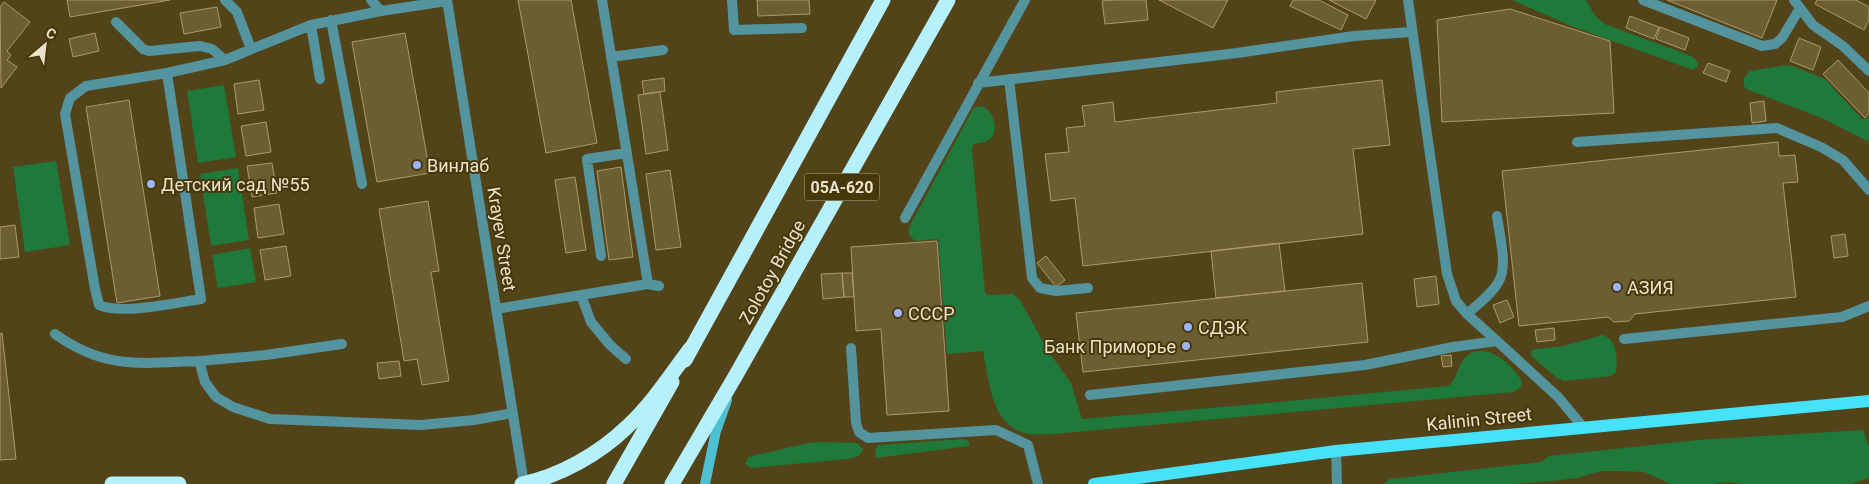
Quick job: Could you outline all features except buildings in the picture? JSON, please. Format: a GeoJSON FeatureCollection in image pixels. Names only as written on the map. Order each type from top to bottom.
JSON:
{"type":"FeatureCollection","features":[{"type":"Feature","properties":{"kind":"highway","name":"Zolotoy Bridge"},"geometry":{"type":"LineString","coordinates":[[614,484],[883,0]]}},
{"type":"Feature","properties":{"kind":"highway","name":"Zolotoy Bridge"},"geometry":{"type":"LineString","coordinates":[[672,484],[736,375],[948,0]]}},
{"type":"Feature","properties":{"kind":"highway"},"geometry":{"type":"LineString","coordinates":[[523,484],[543,480],[584,460],[626,428],[656,394],[690,349]]}},
{"type":"Feature","properties":{"kind":"highway"},"geometry":{"type":"LineString","coordinates":[[112,484],[179,484]]}},
{"type":"Feature","properties":{"kind":"main road"},"geometry":{"type":"LineString","coordinates":[[705,484],[716,431],[736,375]]}},
{"type":"Feature","properties":{"kind":"main road","name":"Kalinin Street"},"geometry":{"type":"LineString","coordinates":[[1094,484],[1336,451],[1583,426],[1869,401]]}},
{"type":"Feature","properties":{"kind":"street"},"geometry":{"type":"LineString","coordinates":[[225,0],[237,12],[251,50]]}},
{"type":"Feature","properties":{"kind":"street"},"geometry":{"type":"LineString","coordinates":[[371,0],[381,11]]}},
{"type":"Feature","properties":{"kind":"street"},"geometry":{"type":"LineString","coordinates":[[167,73],[201,299],[108,309],[99,305],[95,290],[65,114],[70,98],[86,86],[167,73],[225,60],[311,25],[447,0]]}},
{"type":"Feature","properties":{"kind":"street","name":"Krayev Street"},"geometry":{"type":"LineString","coordinates":[[447,0],[523,484]]}},
{"type":"Feature","properties":{"kind":"street"},"geometry":{"type":"LineString","coordinates":[[602,0],[648,284]]}},
{"type":"Feature","properties":{"kind":"street"},"geometry":{"type":"LineString","coordinates":[[732,0],[734,30],[802,28]]}},
{"type":"Feature","properties":{"kind":"street"},"geometry":{"type":"LineString","coordinates":[[905,218],[1025,0]]}},
{"type":"Feature","properties":{"kind":"street"},"geometry":{"type":"LineString","coordinates":[[1408,0],[1411,32],[1447,274],[1456,302],[1558,397],[1583,426]]}},
{"type":"Feature","properties":{"kind":"street"},"geometry":{"type":"LineString","coordinates":[[1643,0],[1762,46],[1775,44],[1782,38],[1797,4],[1813,25],[1843,46],[1869,71]]}},
{"type":"Feature","properties":{"kind":"street"},"geometry":{"type":"LineString","coordinates":[[332,20],[362,184]]}},
{"type":"Feature","properties":{"kind":"street"},"geometry":{"type":"LineString","coordinates":[[116,22],[143,49],[149,52],[200,46],[212,49],[225,60]]}},
{"type":"Feature","properties":{"kind":"street"},"geometry":{"type":"LineString","coordinates":[[311,25],[320,79]]}},
{"type":"Feature","properties":{"kind":"street"},"geometry":{"type":"LineString","coordinates":[[978,83],[1237,53],[1354,36],[1411,32]]}},
{"type":"Feature","properties":{"kind":"street"},"geometry":{"type":"LineString","coordinates":[[611,57],[663,50]]}},
{"type":"Feature","properties":{"kind":"street"},"geometry":{"type":"LineString","coordinates":[[1009,79],[1032,278],[1040,288],[1056,291],[1088,288]]}},
{"type":"Feature","properties":{"kind":"street"},"geometry":{"type":"LineString","coordinates":[[1577,142],[1777,128],[1821,147],[1843,160],[1869,190]]}},
{"type":"Feature","properties":{"kind":"street"},"geometry":{"type":"LineString","coordinates":[[601,256],[586,159],[627,153]]}},
{"type":"Feature","properties":{"kind":"street"},"geometry":{"type":"LineString","coordinates":[[1467,314],[1495,287],[1504,268],[1497,216]]}},
{"type":"Feature","properties":{"kind":"street"},"geometry":{"type":"LineString","coordinates":[[496,309],[648,284],[659,286]]}},
{"type":"Feature","properties":{"kind":"street"},"geometry":{"type":"LineString","coordinates":[[582,295],[591,322],[610,345],[626,359]]}},
{"type":"Feature","properties":{"kind":"street"},"geometry":{"type":"LineString","coordinates":[[1624,339],[1842,317],[1869,306]]}},
{"type":"Feature","properties":{"kind":"street"},"geometry":{"type":"LineString","coordinates":[[55,334],[72,346],[91,355],[127,363],[199,361],[266,355],[342,344]]}},
{"type":"Feature","properties":{"kind":"street"},"geometry":{"type":"LineString","coordinates":[[1090,395],[1365,365],[1453,347],[1497,341]]}},
{"type":"Feature","properties":{"kind":"street"},"geometry":{"type":"LineString","coordinates":[[851,348],[856,423],[859,432],[868,438],[996,430],[1028,445],[1038,484]]}},
{"type":"Feature","properties":{"kind":"street"},"geometry":{"type":"LineString","coordinates":[[199,361],[205,382],[216,397],[233,407],[270,419],[421,426],[513,413]]}},
{"type":"Feature","properties":{"kind":"street"},"geometry":{"type":"LineString","coordinates":[[1336,451],[1337,484]]}},
{"type":"Feature","properties":{"kind":"green space"},"geometry":{"type":"Polygon","coordinates":[[[1512,0],[1586,0],[1596,17],[1607,25],[1693,57],[1698,62],[1698,66],[1693,70],[1571,26],[1512,0]]]}},
{"type":"Feature","properties":{"kind":"green space"},"geometry":{"type":"Polygon","coordinates":[[[1787,65],[1825,79],[1862,119],[1866,119],[1869,116],[1869,142],[1824,119],[1746,89],[1744,86],[1744,79],[1750,71],[1787,65]]]}},
{"type":"Feature","properties":{"kind":"green space"},"geometry":{"type":"Polygon","coordinates":[[[224,85],[236,157],[198,163],[187,91],[224,85]]]}},
{"type":"Feature","properties":{"kind":"green space"},"geometry":{"type":"Polygon","coordinates":[[[982,106],[989,111],[995,124],[992,137],[973,145],[972,149],[985,292],[988,295],[1013,294],[1020,300],[1048,351],[1071,383],[1082,419],[1448,386],[1463,360],[1471,353],[1479,351],[1496,355],[1511,367],[1522,381],[1521,387],[1514,392],[1054,434],[1030,434],[1017,430],[1007,423],[994,402],[983,351],[947,354],[938,239],[915,241],[909,235],[909,227],[972,111],[974,108],[982,106]]]}},
{"type":"Feature","properties":{"kind":"green space"},"geometry":{"type":"Polygon","coordinates":[[[56,161],[70,245],[25,252],[13,167],[56,161]]]}},
{"type":"Feature","properties":{"kind":"green space"},"geometry":{"type":"Polygon","coordinates":[[[238,168],[249,240],[211,246],[200,174],[238,168]]]}},
{"type":"Feature","properties":{"kind":"green space"},"geometry":{"type":"Polygon","coordinates":[[[250,248],[256,282],[218,288],[212,255],[250,248]]]}},
{"type":"Feature","properties":{"kind":"green space"},"geometry":{"type":"Polygon","coordinates":[[[1602,335],[1611,340],[1614,345],[1617,361],[1616,372],[1611,376],[1564,381],[1557,378],[1531,356],[1531,351],[1536,349],[1564,346],[1602,335]]]}},
{"type":"Feature","properties":{"kind":"green space"},"geometry":{"type":"Polygon","coordinates":[[[1863,430],[1869,447],[1869,478],[1851,484],[1741,484],[1727,482],[1671,484],[1644,472],[1602,471],[1577,478],[1515,484],[1383,484],[1390,479],[1541,462],[1549,456],[1698,440],[1863,430]]]}},
{"type":"Feature","properties":{"kind":"green space"},"geometry":{"type":"Polygon","coordinates":[[[964,439],[969,441],[969,446],[876,458],[875,449],[879,445],[964,439]]]}},
{"type":"Feature","properties":{"kind":"green space"},"geometry":{"type":"Polygon","coordinates":[[[819,442],[857,443],[863,449],[854,458],[847,459],[752,468],[745,464],[748,457],[819,442]]]}},
{"type":"Feature","properties":{"kind":"place","name":"Винлаб"},"geometry":{"type":"Point","coordinates":[417,165]}},
{"type":"Feature","properties":{"kind":"place","name":"Детский сад №55"},"geometry":{"type":"Point","coordinates":[151,184]}},
{"type":"Feature","properties":{"kind":"place","name":"АЗИЯ"},"geometry":{"type":"Point","coordinates":[1617,287]}},
{"type":"Feature","properties":{"kind":"place","name":"СССР"},"geometry":{"type":"Point","coordinates":[898,313]}},
{"type":"Feature","properties":{"kind":"place","name":"СДЭК"},"geometry":{"type":"Point","coordinates":[1188,327]}},
{"type":"Feature","properties":{"kind":"place","name":"Банк Приморье"},"geometry":{"type":"Point","coordinates":[1186,346]}}]}
